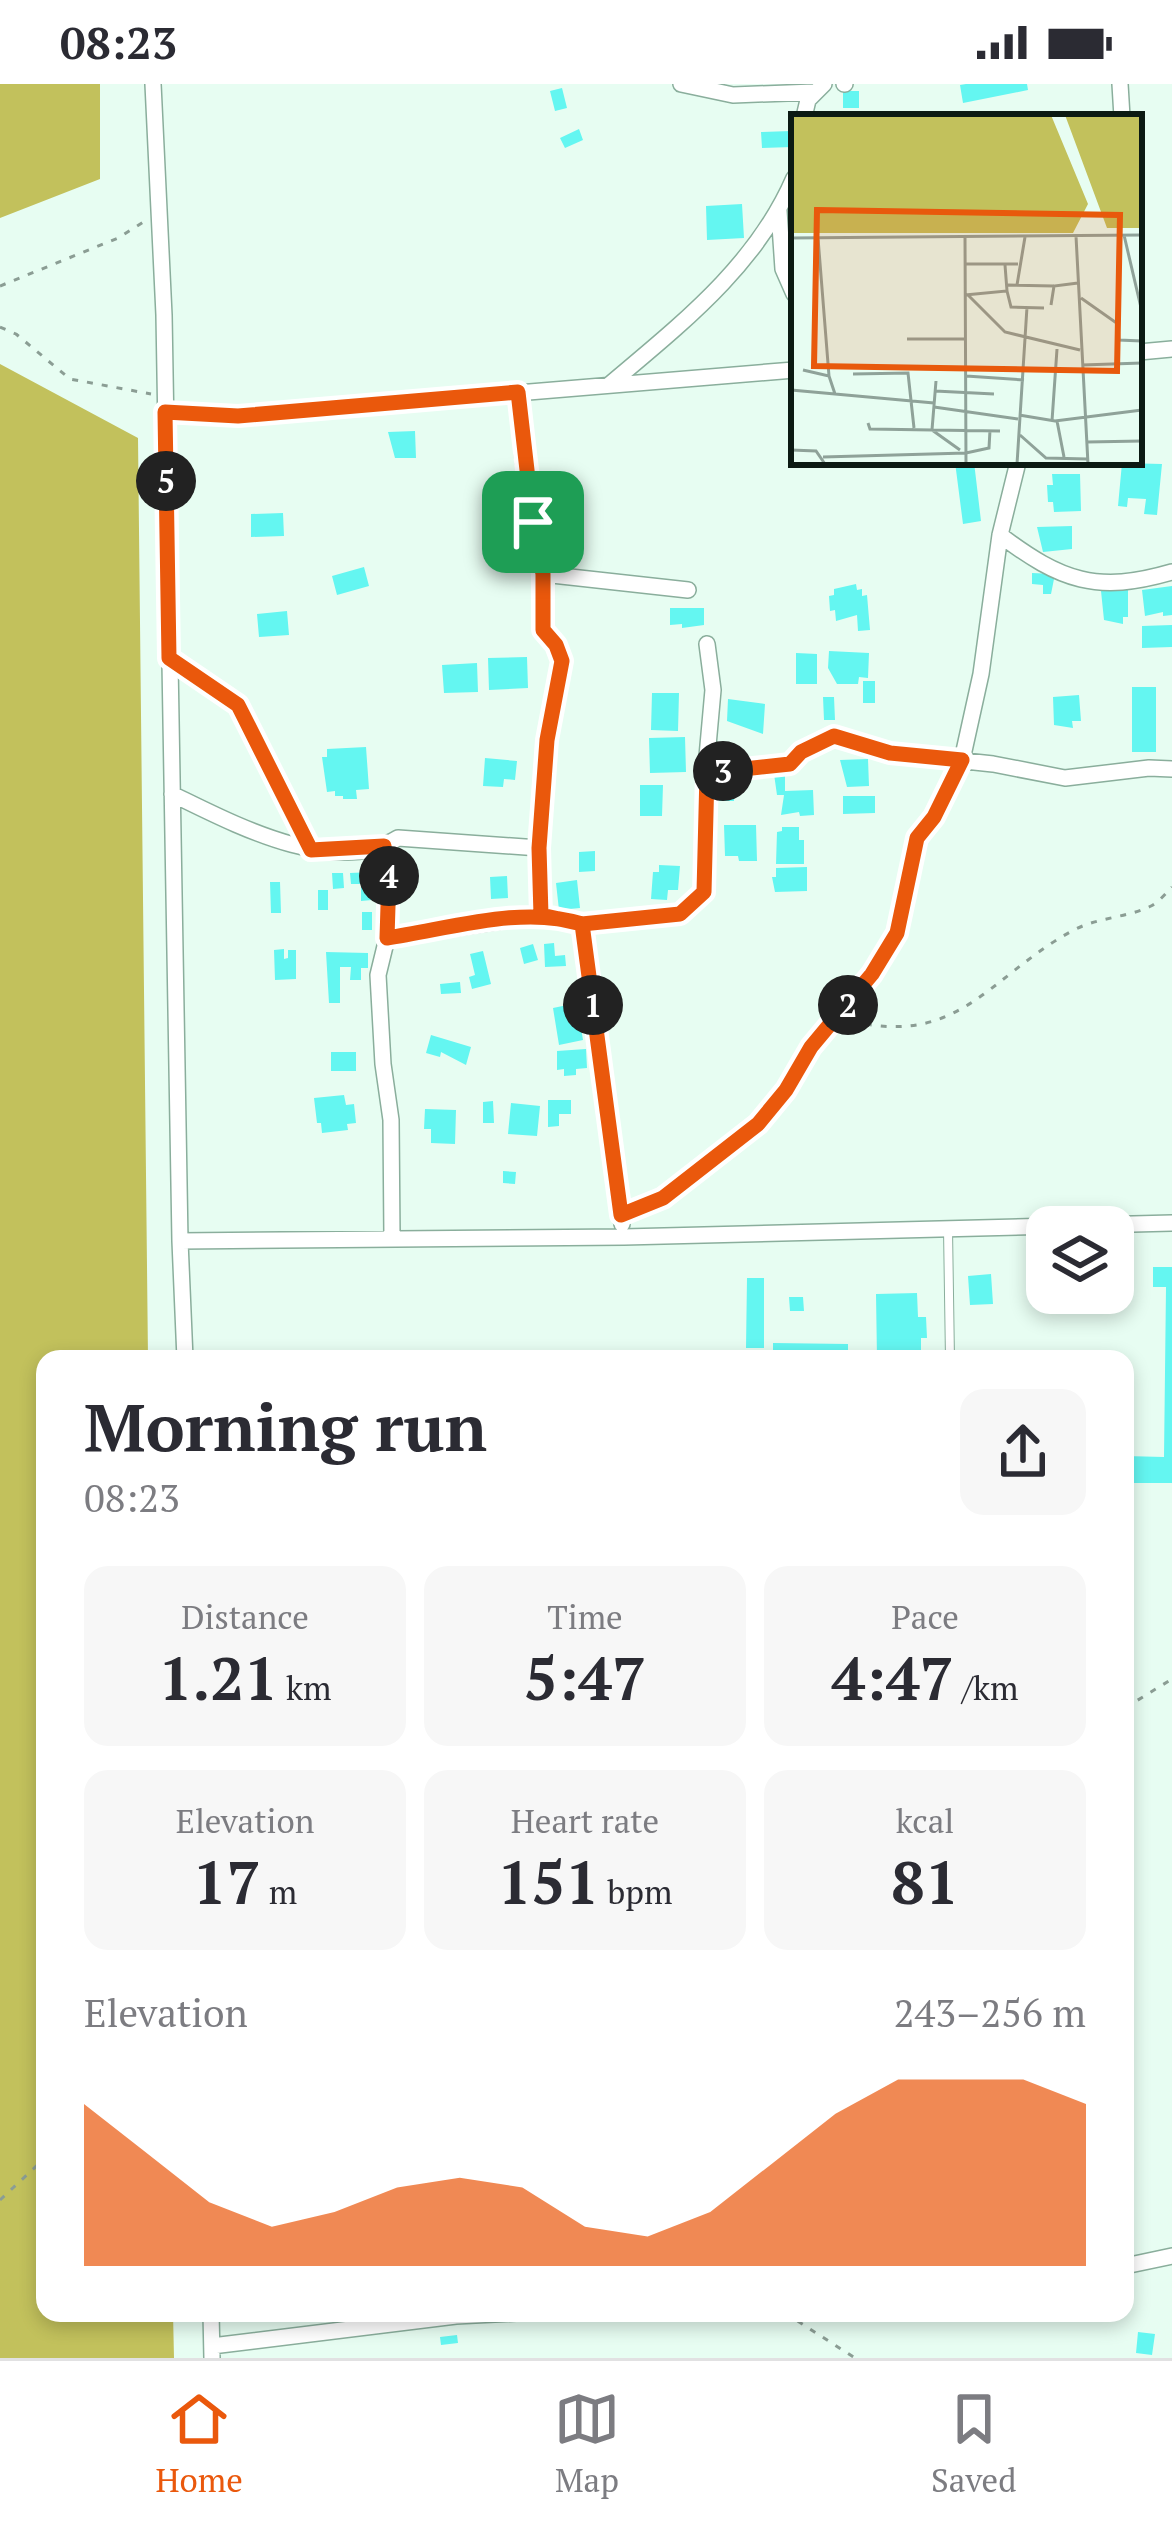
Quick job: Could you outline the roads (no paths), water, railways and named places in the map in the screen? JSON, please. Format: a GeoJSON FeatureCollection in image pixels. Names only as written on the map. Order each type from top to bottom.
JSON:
{"type":"FeatureCollection","features":[{"type":"Feature","properties":{"kind":"street"},"geometry":{"type":"LineString","coordinates":[[153,84],[161,210],[185,1350]]}},
{"type":"Feature","properties":{"kind":"street"},"geometry":{"type":"LineString","coordinates":[[681,84],[733,95],[819,88]]}},
{"type":"Feature","properties":{"kind":"street"},"geometry":{"type":"LineString","coordinates":[[1120,84],[1122,114]]}},
{"type":"Feature","properties":{"kind":"street"},"geometry":{"type":"LineString","coordinates":[[607,386],[707,301],[766,234],[791,185]]}},
{"type":"Feature","properties":{"kind":"street"},"geometry":{"type":"LineString","coordinates":[[779,212],[783,269],[791,287]]}},
{"type":"Feature","properties":{"kind":"street"},"geometry":{"type":"LineString","coordinates":[[1142,352],[1172,350]]}},
{"type":"Feature","properties":{"kind":"street"},"geometry":{"type":"LineString","coordinates":[[165,404],[238,416],[791,370]]}},
{"type":"Feature","properties":{"kind":"street"},"geometry":{"type":"LineString","coordinates":[[518,392],[543,574],[543,630],[562,661],[547,740],[539,848],[541,915]]}},
{"type":"Feature","properties":{"kind":"street"},"geometry":{"type":"LineString","coordinates":[[621,1215],[663,1198],[758,1124],[897,933],[917,838],[934,817],[962,760],[981,674],[1000,535],[1017,465]]}},
{"type":"Feature","properties":{"kind":"street"},"geometry":{"type":"LineString","coordinates":[[1000,535],[1068,578],[1112,582],[1172,572]]}},
{"type":"Feature","properties":{"kind":"street"},"geometry":{"type":"LineString","coordinates":[[543,574],[688,590]]}},
{"type":"Feature","properties":{"kind":"street"},"geometry":{"type":"LineString","coordinates":[[387,938],[541,915],[582,924],[680,914],[704,892],[713,690],[706,644]]}},
{"type":"Feature","properties":{"kind":"street"},"geometry":{"type":"LineString","coordinates":[[169,658],[238,705],[311,850]]}},
{"type":"Feature","properties":{"kind":"street"},"geometry":{"type":"LineString","coordinates":[[707,773],[790,764],[801,752],[834,736],[890,753],[1065,778],[1172,769]]}},
{"type":"Feature","properties":{"kind":"street"},"geometry":{"type":"LineString","coordinates":[[172,794],[236,826],[311,850],[384,846],[398,838],[539,848]]}},
{"type":"Feature","properties":{"kind":"street"},"geometry":{"type":"LineString","coordinates":[[384,846],[389,874],[387,938],[378,975],[382,1064],[392,1120],[392,1238]]}},
{"type":"Feature","properties":{"kind":"street"},"geometry":{"type":"LineString","coordinates":[[582,924],[624,1237]]}},
{"type":"Feature","properties":{"kind":"street"},"geometry":{"type":"LineString","coordinates":[[180,1241],[624,1237],[1172,1223]]}},
{"type":"Feature","properties":{"kind":"street"},"geometry":{"type":"LineString","coordinates":[[1134,2264],[1172,2256]]}},
{"type":"Feature","properties":{"kind":"street"},"geometry":{"type":"LineString","coordinates":[[211,2322],[212,2352],[415,2322]]}},
{"type":"Feature","properties":{"kind":"lane"},"geometry":{"type":"LineString","coordinates":[[947,1228],[950,1350]]}}]}
